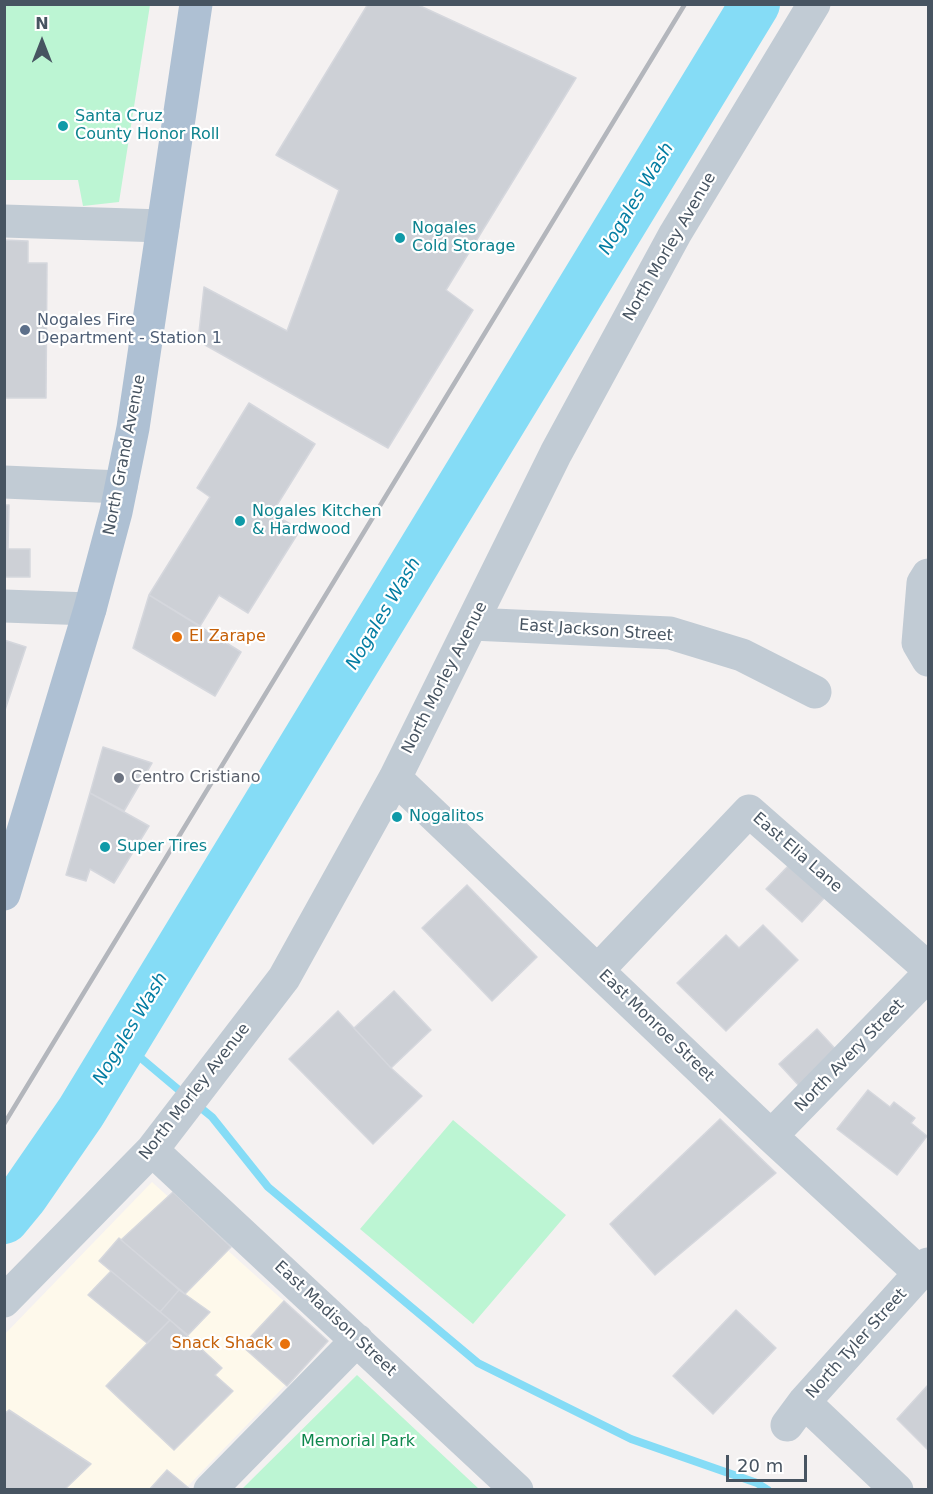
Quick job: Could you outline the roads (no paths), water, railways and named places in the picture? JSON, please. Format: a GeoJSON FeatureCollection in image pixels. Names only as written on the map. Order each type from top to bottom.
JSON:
{"type":"FeatureCollection","features":[{"type":"Feature","properties":{"kind":"main road","name":"North Grand Avenue"},"geometry":{"type":"LineString","coordinates":[[4,894],[90,609],[121,487],[133,428],[196,4]]}},
{"type":"Feature","properties":{"kind":"street","name":"North Morley Avenue"},"geometry":{"type":"LineString","coordinates":[[4,1301],[152,1150],[284,978],[395,778],[556,453],[675,234],[814,4]]}},
{"type":"Feature","properties":{"kind":"street"},"geometry":{"type":"LineString","coordinates":[[4,221],[163,226]]}},
{"type":"Feature","properties":{"kind":"street"},"geometry":{"type":"LineString","coordinates":[[4,482],[121,487]]}},
{"type":"Feature","properties":{"kind":"street"},"geometry":{"type":"LineString","coordinates":[[928,574],[923,583],[918,643],[928,660]]}},
{"type":"Feature","properties":{"kind":"street"},"geometry":{"type":"LineString","coordinates":[[4,606],[90,609]]}},
{"type":"Feature","properties":{"kind":"street","name":"East Jackson Street"},"geometry":{"type":"LineString","coordinates":[[472,624],[670,633],[742,655],[815,692]]}},
{"type":"Feature","properties":{"kind":"street","name":"East Monroe Street"},"geometry":{"type":"LineString","coordinates":[[395,778],[771,1136],[924,1269]]}},
{"type":"Feature","properties":{"kind":"street","name":"East Elia Lane"},"geometry":{"type":"LineString","coordinates":[[598,970],[749,811],[928,968]]}},
{"type":"Feature","properties":{"kind":"street","name":"North Avery Street"},"geometry":{"type":"LineString","coordinates":[[771,1136],[928,975]]}},
{"type":"Feature","properties":{"kind":"street","name":"East Madison Street"},"geometry":{"type":"LineString","coordinates":[[152,1150],[517,1490]]}},
{"type":"Feature","properties":{"kind":"street","name":"North Tyler Street"},"geometry":{"type":"LineString","coordinates":[[897,1490],[796,1414],[924,1269]]}},
{"type":"Feature","properties":{"kind":"street"},"geometry":{"type":"LineString","coordinates":[[210,1490],[357,1340]]}},
{"type":"Feature","properties":{"kind":"waterway","name":"Nogales Wash"},"geometry":{"type":"LineString","coordinates":[[4,1219],[23,1196],[81,1112],[755,4]]}},
{"type":"Feature","properties":{"kind":"waterway"},"geometry":{"type":"LineString","coordinates":[[123,1043],[186,1096]]}},
{"type":"Feature","properties":{"kind":"waterway"},"geometry":{"type":"LineString","coordinates":[[196,1104],[212,1117],[268,1187],[478,1363],[631,1439],[757,1483],[768,1490]]}},
{"type":"Feature","properties":{"kind":"railway"},"geometry":{"type":"LineString","coordinates":[[4,1124],[685,4]]}},
{"type":"Feature","properties":{"kind":"place","name":"Santa Cruz County Honor Roll"},"geometry":{"type":"Point","coordinates":[63,126]}},
{"type":"Feature","properties":{"kind":"place","name":"Nogales Cold Storage"},"geometry":{"type":"Point","coordinates":[400,238]}},
{"type":"Feature","properties":{"kind":"place","name":"Nogales Fire Department - Station 1"},"geometry":{"type":"Point","coordinates":[25,330]}},
{"type":"Feature","properties":{"kind":"place","name":"Nogales Kitchen & Hardwood"},"geometry":{"type":"Point","coordinates":[240,521]}},
{"type":"Feature","properties":{"kind":"place","name":"El Zarape"},"geometry":{"type":"Point","coordinates":[177,637]}},
{"type":"Feature","properties":{"kind":"place","name":"Centro Cristiano"},"geometry":{"type":"Point","coordinates":[119,778]}},
{"type":"Feature","properties":{"kind":"place","name":"Nogalitos"},"geometry":{"type":"Point","coordinates":[397,817]}},
{"type":"Feature","properties":{"kind":"place","name":"Super Tires"},"geometry":{"type":"Point","coordinates":[105,847]}},
{"type":"Feature","properties":{"kind":"place","name":"Snack Shack"},"geometry":{"type":"Point","coordinates":[285,1344]}},
{"type":"Feature","properties":{"kind":"park label","name":"Memorial Park"},"geometry":{"type":"Point","coordinates":[358,1442]}}]}
